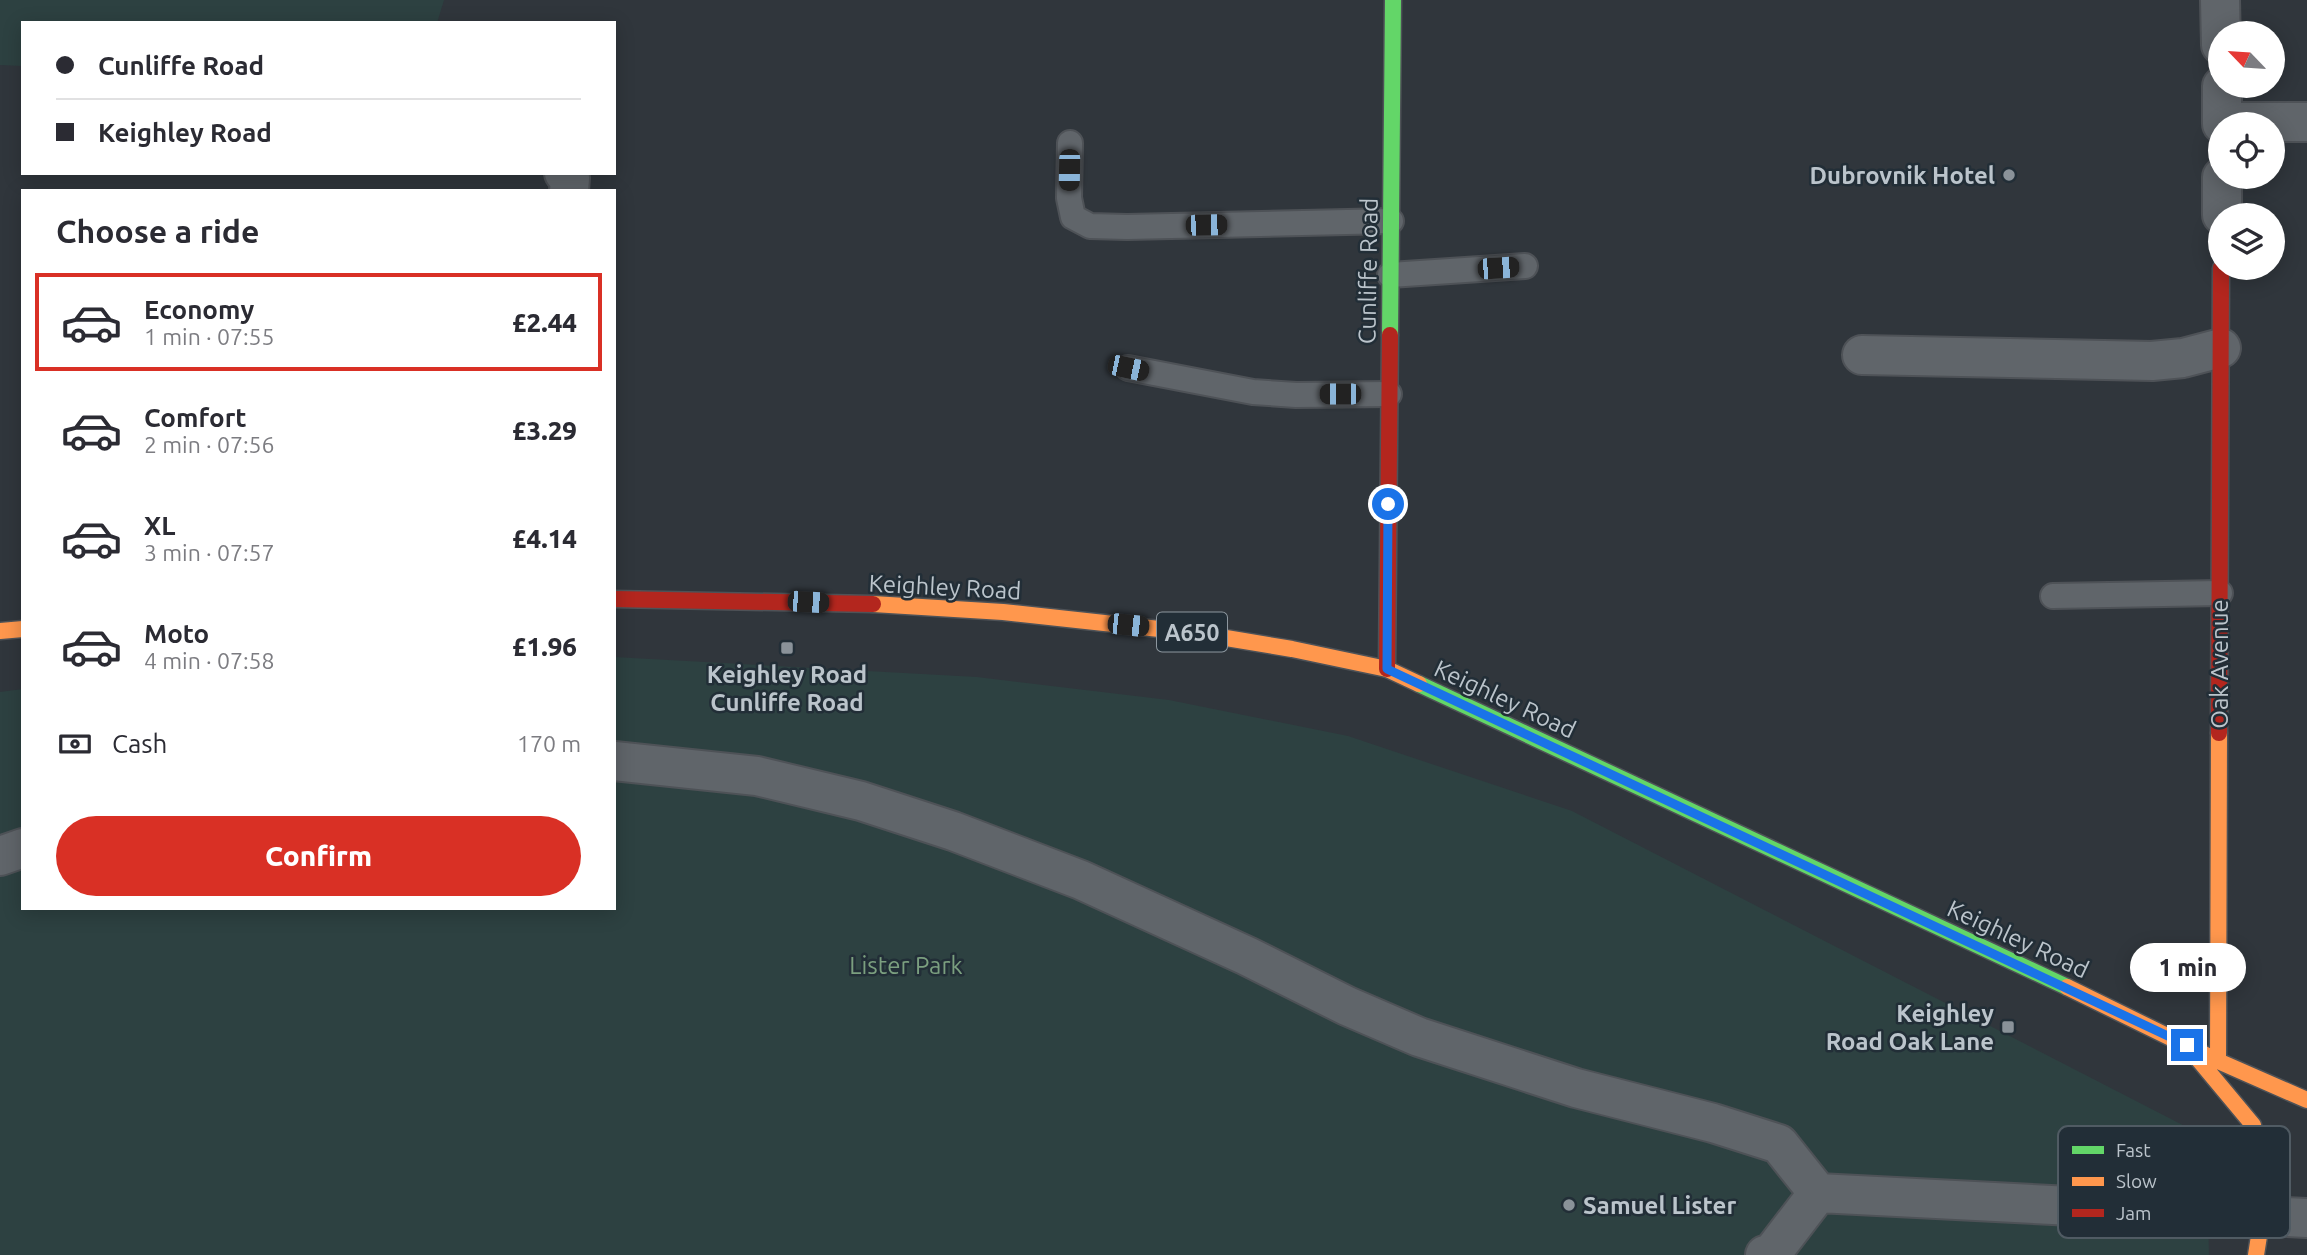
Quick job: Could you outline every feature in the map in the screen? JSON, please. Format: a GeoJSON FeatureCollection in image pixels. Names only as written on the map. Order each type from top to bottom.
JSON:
{"type":"FeatureCollection","features":[{"type":"Feature","properties":{"kind":"main road","name":"Cunliffe Road"},"geometry":{"type":"LineString","coordinates":[[1387,669],[1393,0]]}},
{"type":"Feature","properties":{"kind":"main road","name":"Oak Avenue"},"geometry":{"type":"LineString","coordinates":[[2218,1060],[2221,280]]}},
{"type":"Feature","properties":{"kind":"main road","name":"Keighley Road"},"geometry":{"type":"LineString","coordinates":[[616,599],[728,598],[995,611],[1181,630],[1300,649],[1387,669],[2307,1100]]}},
{"type":"Feature","properties":{"kind":"main road"},"geometry":{"type":"LineString","coordinates":[[0,631],[21,629]]}},
{"type":"Feature","properties":{"kind":"main road"},"geometry":{"type":"LineString","coordinates":[[2187,1045],[2253,1126]]}},
{"type":"Feature","properties":{"kind":"street"},"geometry":{"type":"LineString","coordinates":[[2220,0],[2220,21]]}},
{"type":"Feature","properties":{"kind":"street"},"geometry":{"type":"LineString","coordinates":[[2222,111],[2307,122]]}},
{"type":"Feature","properties":{"kind":"street"},"geometry":{"type":"LineString","coordinates":[[1862,355],[2152,361],[2183,358],[2221,348]]}},
{"type":"Feature","properties":{"kind":"street"},"geometry":{"type":"LineString","coordinates":[[616,761],[757,776],[862,801],[953,831],[1081,880],[1247,956],[1347,1006],[1419,1037],[1576,1088],[1713,1123],[1779,1144],[1818,1193],[2058,1204]]}},
{"type":"Feature","properties":{"kind":"street"},"geometry":{"type":"LineString","coordinates":[[0,856],[21,849]]}},
{"type":"Feature","properties":{"kind":"street"},"geometry":{"type":"LineString","coordinates":[[1765,1255],[1772,1253],[1818,1193]]}},
{"type":"Feature","properties":{"kind":"lane"},"geometry":{"type":"LineString","coordinates":[[1070,143],[1069,198],[1073,217],[1090,226],[1391,221]]}},
{"type":"Feature","properties":{"kind":"lane"},"geometry":{"type":"LineString","coordinates":[[1390,275],[1525,266]]}},
{"type":"Feature","properties":{"kind":"lane"},"geometry":{"type":"LineString","coordinates":[[1128,368],[1253,392],[1296,395],[1389,394]]}},
{"type":"Feature","properties":{"kind":"lane"},"geometry":{"type":"LineString","coordinates":[[2053,596],[2220,593]]}},
{"type":"Feature","properties":{"kind":"green space"},"geometry":{"type":"Polygon","coordinates":[[[0,0],[444,0],[438,21],[21,21],[21,66],[0,65],[0,0]]]}},
{"type":"Feature","properties":{"kind":"green space","name":"Lister Park"},"geometry":{"type":"Polygon","coordinates":[[[616,657],[977,677],[1169,700],[1348,736],[1572,811],[2185,1126],[2058,1126],[2058,1238],[2209,1238],[2209,1255],[0,1255],[0,692],[21,689],[21,910],[616,910],[616,657]]]}},
{"type":"Feature","properties":{"kind":"traffic: fast"},"geometry":{"type":"LineString","coordinates":[[1390,335],[1393,0]]}},
{"type":"Feature","properties":{"kind":"traffic: fast"},"geometry":{"type":"LineString","coordinates":[[1419,684],[2067,987]]}},
{"type":"Feature","properties":{"kind":"traffic: slow"},"geometry":{"type":"LineString","coordinates":[[873,604],[1003,612],[1196,633],[1387,669],[1419,684]]}},
{"type":"Feature","properties":{"kind":"traffic: slow"},"geometry":{"type":"LineString","coordinates":[[0,631],[21,629]]}},
{"type":"Feature","properties":{"kind":"traffic: slow"},"geometry":{"type":"LineString","coordinates":[[2218,1061],[2219,733]]}},
{"type":"Feature","properties":{"kind":"traffic: slow"},"geometry":{"type":"LineString","coordinates":[[2067,987],[2218,1061],[2307,1100]]}},
{"type":"Feature","properties":{"kind":"traffic: slow"},"geometry":{"type":"LineString","coordinates":[[2193,1053],[2253,1126]]}},
{"type":"Feature","properties":{"kind":"traffic: slow"},"geometry":{"type":"LineString","coordinates":[[2256,1255],[2259,1238]]}},
{"type":"Feature","properties":{"kind":"traffic: jam"},"geometry":{"type":"LineString","coordinates":[[2219,733],[2221,280]]}},
{"type":"Feature","properties":{"kind":"traffic: jam"},"geometry":{"type":"LineString","coordinates":[[1387,669],[1390,335]]}},
{"type":"Feature","properties":{"kind":"traffic: jam"},"geometry":{"type":"LineString","coordinates":[[616,599],[873,604]]}},
{"type":"Feature","properties":{"kind":"place","name":"Dubrovnik Hotel"},"geometry":{"type":"Point","coordinates":[2009,175]}},
{"type":"Feature","properties":{"kind":"place","name":"Keighley Road Cunliffe Road"},"geometry":{"type":"Point","coordinates":[787,648]}},
{"type":"Feature","properties":{"kind":"place","name":"Keighley Road Oak Lane"},"geometry":{"type":"Point","coordinates":[2008,1027]}},
{"type":"Feature","properties":{"kind":"place","name":"Samuel Lister"},"geometry":{"type":"Point","coordinates":[1569,1205]}},
{"type":"Feature","properties":{"kind":"route"},"geometry":{"type":"LineString","coordinates":[[1388,504],[1387,669],[2187,1045]]}}]}
